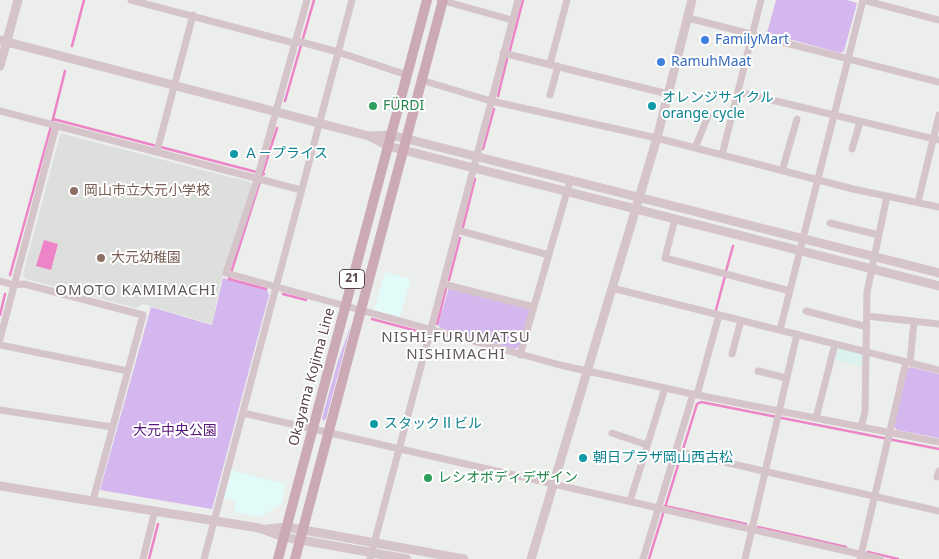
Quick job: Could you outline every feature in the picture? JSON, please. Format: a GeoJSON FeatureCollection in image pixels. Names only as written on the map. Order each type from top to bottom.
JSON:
{"type":"FeatureCollection","features":[{"type":"Feature","properties":{"kind":"main road","name":"Okayama Kojima Line"},"geometry":{"type":"LineString","coordinates":[[278,559],[427,0]]}},
{"type":"Feature","properties":{"kind":"main road","name":"21"},"geometry":{"type":"LineString","coordinates":[[295,559],[441,0]]}},
{"type":"Feature","properties":{"kind":"street"},"geometry":{"type":"LineString","coordinates":[[0,66],[3,41],[18,0]]}},
{"type":"Feature","properties":{"kind":"street"},"geometry":{"type":"LineString","coordinates":[[131,0],[338,52],[407,75]]}},
{"type":"Feature","properties":{"kind":"street"},"geometry":{"type":"LineString","coordinates":[[307,0],[300,43],[276,113],[260,176],[226,273],[520,355],[587,371],[695,394],[778,415],[816,418],[861,427],[889,437],[939,442]]}},
{"type":"Feature","properties":{"kind":"street"},"geometry":{"type":"LineString","coordinates":[[204,559],[352,0]]}},
{"type":"Feature","properties":{"kind":"street"},"geometry":{"type":"LineString","coordinates":[[441,0],[512,20]]}},
{"type":"Feature","properties":{"kind":"street"},"geometry":{"type":"LineString","coordinates":[[370,556],[518,0]]}},
{"type":"Feature","properties":{"kind":"street"},"geometry":{"type":"LineString","coordinates":[[550,95],[567,0]]}},
{"type":"Feature","properties":{"kind":"street"},"geometry":{"type":"LineString","coordinates":[[531,559],[657,138],[692,0]]}},
{"type":"Feature","properties":{"kind":"street"},"geometry":{"type":"LineString","coordinates":[[722,155],[761,0]]}},
{"type":"Feature","properties":{"kind":"street"},"geometry":{"type":"LineString","coordinates":[[780,330],[863,0],[939,20]]}},
{"type":"Feature","properties":{"kind":"street"},"geometry":{"type":"LineString","coordinates":[[158,148],[193,15]]}},
{"type":"Feature","properties":{"kind":"street"},"geometry":{"type":"LineString","coordinates":[[688,18],[939,82]]}},
{"type":"Feature","properties":{"kind":"street"},"geometry":{"type":"LineString","coordinates":[[3,41],[369,136],[388,146],[403,150],[939,286]]}},
{"type":"Feature","properties":{"kind":"street"},"geometry":{"type":"LineString","coordinates":[[503,53],[668,94]]}},
{"type":"Feature","properties":{"kind":"street"},"geometry":{"type":"LineString","coordinates":[[421,80],[491,101],[657,138],[817,180],[939,207]]}},
{"type":"Feature","properties":{"kind":"street"},"geometry":{"type":"LineString","coordinates":[[738,92],[936,140]]}},
{"type":"Feature","properties":{"kind":"street"},"geometry":{"type":"LineString","coordinates":[[0,111],[53,125],[158,148],[260,176],[301,190]]}},
{"type":"Feature","properties":{"kind":"street"},"geometry":{"type":"LineString","coordinates":[[918,202],[936,140],[939,115]]}},
{"type":"Feature","properties":{"kind":"street"},"geometry":{"type":"LineString","coordinates":[[695,148],[708,116]]}},
{"type":"Feature","properties":{"kind":"street"},"geometry":{"type":"LineString","coordinates":[[782,171],[797,120]]}},
{"type":"Feature","properties":{"kind":"street"},"geometry":{"type":"LineString","coordinates":[[852,149],[860,122]]}},
{"type":"Feature","properties":{"kind":"street"},"geometry":{"type":"LineString","coordinates":[[0,339],[53,125]]}},
{"type":"Feature","properties":{"kind":"street"},"geometry":{"type":"LineString","coordinates":[[369,136],[391,135],[406,138],[939,273]]}},
{"type":"Feature","properties":{"kind":"street"},"geometry":{"type":"LineString","coordinates":[[520,355],[570,181]]}},
{"type":"Feature","properties":{"kind":"street"},"geometry":{"type":"LineString","coordinates":[[861,427],[865,412],[867,292],[887,196]]}},
{"type":"Feature","properties":{"kind":"street"},"geometry":{"type":"LineString","coordinates":[[675,219],[664,258],[790,291]]}},
{"type":"Feature","properties":{"kind":"street"},"geometry":{"type":"LineString","coordinates":[[830,223],[879,234]]}},
{"type":"Feature","properties":{"kind":"street"},"geometry":{"type":"LineString","coordinates":[[458,230],[549,255]]}},
{"type":"Feature","properties":{"kind":"street"},"geometry":{"type":"LineString","coordinates":[[0,281],[14,285],[24,284],[143,315],[93,500]]}},
{"type":"Feature","properties":{"kind":"street"},"geometry":{"type":"LineString","coordinates":[[443,284],[534,307]]}},
{"type":"Feature","properties":{"kind":"street"},"geometry":{"type":"LineString","coordinates":[[612,288],[939,370]]}},
{"type":"Feature","properties":{"kind":"street"},"geometry":{"type":"LineString","coordinates":[[806,312],[866,327]]}},
{"type":"Feature","properties":{"kind":"street"},"geometry":{"type":"LineString","coordinates":[[643,559],[663,509],[719,315]]}},
{"type":"Feature","properties":{"kind":"street"},"geometry":{"type":"LineString","coordinates":[[866,316],[939,324]]}},
{"type":"Feature","properties":{"kind":"street"},"geometry":{"type":"LineString","coordinates":[[732,354],[741,320]]}},
{"type":"Feature","properties":{"kind":"street"},"geometry":{"type":"LineString","coordinates":[[861,557],[908,362],[914,321]]}},
{"type":"Feature","properties":{"kind":"street"},"geometry":{"type":"LineString","coordinates":[[745,559],[797,334]]}},
{"type":"Feature","properties":{"kind":"street"},"geometry":{"type":"LineString","coordinates":[[816,418],[835,344]]}},
{"type":"Feature","properties":{"kind":"street"},"geometry":{"type":"LineString","coordinates":[[0,345],[128,371]]}},
{"type":"Feature","properties":{"kind":"street"},"geometry":{"type":"LineString","coordinates":[[758,371],[786,378]]}},
{"type":"Feature","properties":{"kind":"street"},"geometry":{"type":"LineString","coordinates":[[630,501],[665,388]]}},
{"type":"Feature","properties":{"kind":"street"},"geometry":{"type":"LineString","coordinates":[[0,410],[112,427]]}},
{"type":"Feature","properties":{"kind":"street"},"geometry":{"type":"LineString","coordinates":[[243,413],[630,501],[861,557],[882,559]]}},
{"type":"Feature","properties":{"kind":"street"},"geometry":{"type":"LineString","coordinates":[[612,434],[647,445]]}},
{"type":"Feature","properties":{"kind":"street"},"geometry":{"type":"LineString","coordinates":[[680,452],[939,511]]}},
{"type":"Feature","properties":{"kind":"street"},"geometry":{"type":"LineString","coordinates":[[0,486],[155,510],[267,530],[374,543],[464,559]]}},
{"type":"Feature","properties":{"kind":"street"},"geometry":{"type":"LineString","coordinates":[[143,559],[155,510]]}},
{"type":"Feature","properties":{"kind":"street"},"geometry":{"type":"LineString","coordinates":[[302,535],[370,556],[407,559]]}},
{"type":"Feature","properties":{"kind":"shaded area"},"geometry":{"type":"Polygon","coordinates":[[[63,134],[253,183],[220,285],[212,324],[143,304],[136,308],[26,279],[23,274],[60,135],[63,134]]]}},
{"type":"Feature","properties":{"kind":"shaded area"},"geometry":{"type":"Polygon","coordinates":[[[44,240],[58,244],[51,270],[36,266],[44,240]]]}},
{"type":"Feature","properties":{"kind":"shaded area"},"geometry":{"type":"Polygon","coordinates":[[[385,272],[411,279],[400,317],[374,310],[385,272]]]}},
{"type":"Feature","properties":{"kind":"shaded area"},"geometry":{"type":"Polygon","coordinates":[[[231,470],[286,484],[281,504],[260,517],[234,512],[236,501],[224,498],[231,470]]]}},
{"type":"Feature","properties":{"kind":"green space"},"geometry":{"type":"Polygon","coordinates":[[[776,0],[847,0],[857,3],[844,51],[840,53],[767,33],[776,0]]]}},
{"type":"Feature","properties":{"kind":"green space","name":"大元中央公園"},"geometry":{"type":"Polygon","coordinates":[[[223,278],[267,290],[269,295],[212,509],[100,490],[151,307],[212,325],[223,278]]]}},
{"type":"Feature","properties":{"kind":"green space"},"geometry":{"type":"Polygon","coordinates":[[[449,288],[528,307],[530,310],[519,347],[515,349],[440,328],[438,324],[449,288]]]}},
{"type":"Feature","properties":{"kind":"green space"},"geometry":{"type":"Polygon","coordinates":[[[351,325],[326,419],[323,421],[322,418],[338,361],[351,325]]]}},
{"type":"Feature","properties":{"kind":"green space"},"geometry":{"type":"Polygon","coordinates":[[[911,367],[939,374],[939,438],[897,430],[893,426],[907,369],[911,367]]]}},
{"type":"Feature","properties":{"kind":"sand"},"geometry":{"type":"Polygon","coordinates":[[[838,348],[863,355],[863,367],[833,359],[838,348]]]}},
{"type":"Feature","properties":{"kind":"waterway"},"geometry":{"type":"LineString","coordinates":[[72,46],[84,0]]}},
{"type":"Feature","properties":{"kind":"waterway"},"geometry":{"type":"LineString","coordinates":[[285,101],[314,0]]}},
{"type":"Feature","properties":{"kind":"waterway"},"geometry":{"type":"LineString","coordinates":[[510,50],[523,0]]}},
{"type":"Feature","properties":{"kind":"waterway"},"geometry":{"type":"LineString","coordinates":[[498,96],[507,59]]}},
{"type":"Feature","properties":{"kind":"waterway"},"geometry":{"type":"LineString","coordinates":[[53,119],[65,71]]}},
{"type":"Feature","properties":{"kind":"waterway"},"geometry":{"type":"LineString","coordinates":[[483,149],[494,109]]}},
{"type":"Feature","properties":{"kind":"waterway"},"geometry":{"type":"LineString","coordinates":[[10,275],[53,119],[264,174]]}},
{"type":"Feature","properties":{"kind":"waterway"},"geometry":{"type":"LineString","coordinates":[[229,279],[277,128]]}},
{"type":"Feature","properties":{"kind":"waterway"},"geometry":{"type":"LineString","coordinates":[[463,227],[475,179]]}},
{"type":"Feature","properties":{"kind":"waterway"},"geometry":{"type":"LineString","coordinates":[[449,280],[460,238]]}},
{"type":"Feature","properties":{"kind":"waterway"},"geometry":{"type":"LineString","coordinates":[[726,271],[733,246]]}},
{"type":"Feature","properties":{"kind":"waterway"},"geometry":{"type":"LineString","coordinates":[[716,310],[725,276]]}},
{"type":"Feature","properties":{"kind":"waterway"},"geometry":{"type":"LineString","coordinates":[[229,279],[266,289]]}},
{"type":"Feature","properties":{"kind":"waterway"},"geometry":{"type":"LineString","coordinates":[[437,324],[446,289]]}},
{"type":"Feature","properties":{"kind":"waterway"},"geometry":{"type":"LineString","coordinates":[[0,315],[5,294]]}},
{"type":"Feature","properties":{"kind":"waterway"},"geometry":{"type":"LineString","coordinates":[[283,294],[306,300]]}},
{"type":"Feature","properties":{"kind":"waterway"},"geometry":{"type":"LineString","coordinates":[[372,319],[421,332]]}},
{"type":"Feature","properties":{"kind":"waterway"},"geometry":{"type":"LineString","coordinates":[[649,559],[697,404],[701,402],[939,449]]}},
{"type":"Feature","properties":{"kind":"waterway"},"geometry":{"type":"LineString","coordinates":[[665,506],[746,524]]}},
{"type":"Feature","properties":{"kind":"waterway"},"geometry":{"type":"LineString","coordinates":[[149,559],[158,524]]}},
{"type":"Feature","properties":{"kind":"waterway"},"geometry":{"type":"LineString","coordinates":[[758,527],[846,547]]}},
{"type":"Feature","properties":{"kind":"waterway"},"geometry":{"type":"LineString","coordinates":[[868,552],[898,559]]}},
{"type":"Feature","properties":{"kind":"place","name":"FamilyMart"},"geometry":{"type":"Point","coordinates":[705,40]}},
{"type":"Feature","properties":{"kind":"place","name":"RamuhMaat"},"geometry":{"type":"Point","coordinates":[661,62]}},
{"type":"Feature","properties":{"kind":"place","name":"FÜRDI"},"geometry":{"type":"Point","coordinates":[373,106]}},
{"type":"Feature","properties":{"kind":"place","name":"オレンジサイクル orange cycle"},"geometry":{"type":"Point","coordinates":[652,106]}},
{"type":"Feature","properties":{"kind":"place","name":"Ａ－プライス"},"geometry":{"type":"Point","coordinates":[234,154]}},
{"type":"Feature","properties":{"kind":"place","name":"岡山市立大元小学校"},"geometry":{"type":"Point","coordinates":[74,191]}},
{"type":"Feature","properties":{"kind":"place","name":"大元幼稚園"},"geometry":{"type":"Point","coordinates":[101,258]}},
{"type":"Feature","properties":{"kind":"place","name":"スタックⅡビル"},"geometry":{"type":"Point","coordinates":[374,424]}},
{"type":"Feature","properties":{"kind":"place","name":"朝日プラザ岡山西古松"},"geometry":{"type":"Point","coordinates":[583,458]}},
{"type":"Feature","properties":{"kind":"place","name":"レシオボディデザイン"},"geometry":{"type":"Point","coordinates":[428,478]}},
{"type":"Feature","properties":{"kind":"district","name":"OMOTO KAMIMACHI"},"geometry":{"type":"Point","coordinates":[136,291]}},
{"type":"Feature","properties":{"kind":"district","name":"NISHI-FURUMATSU NISHIMACHI"},"geometry":{"type":"Point","coordinates":[456,346]}}]}
